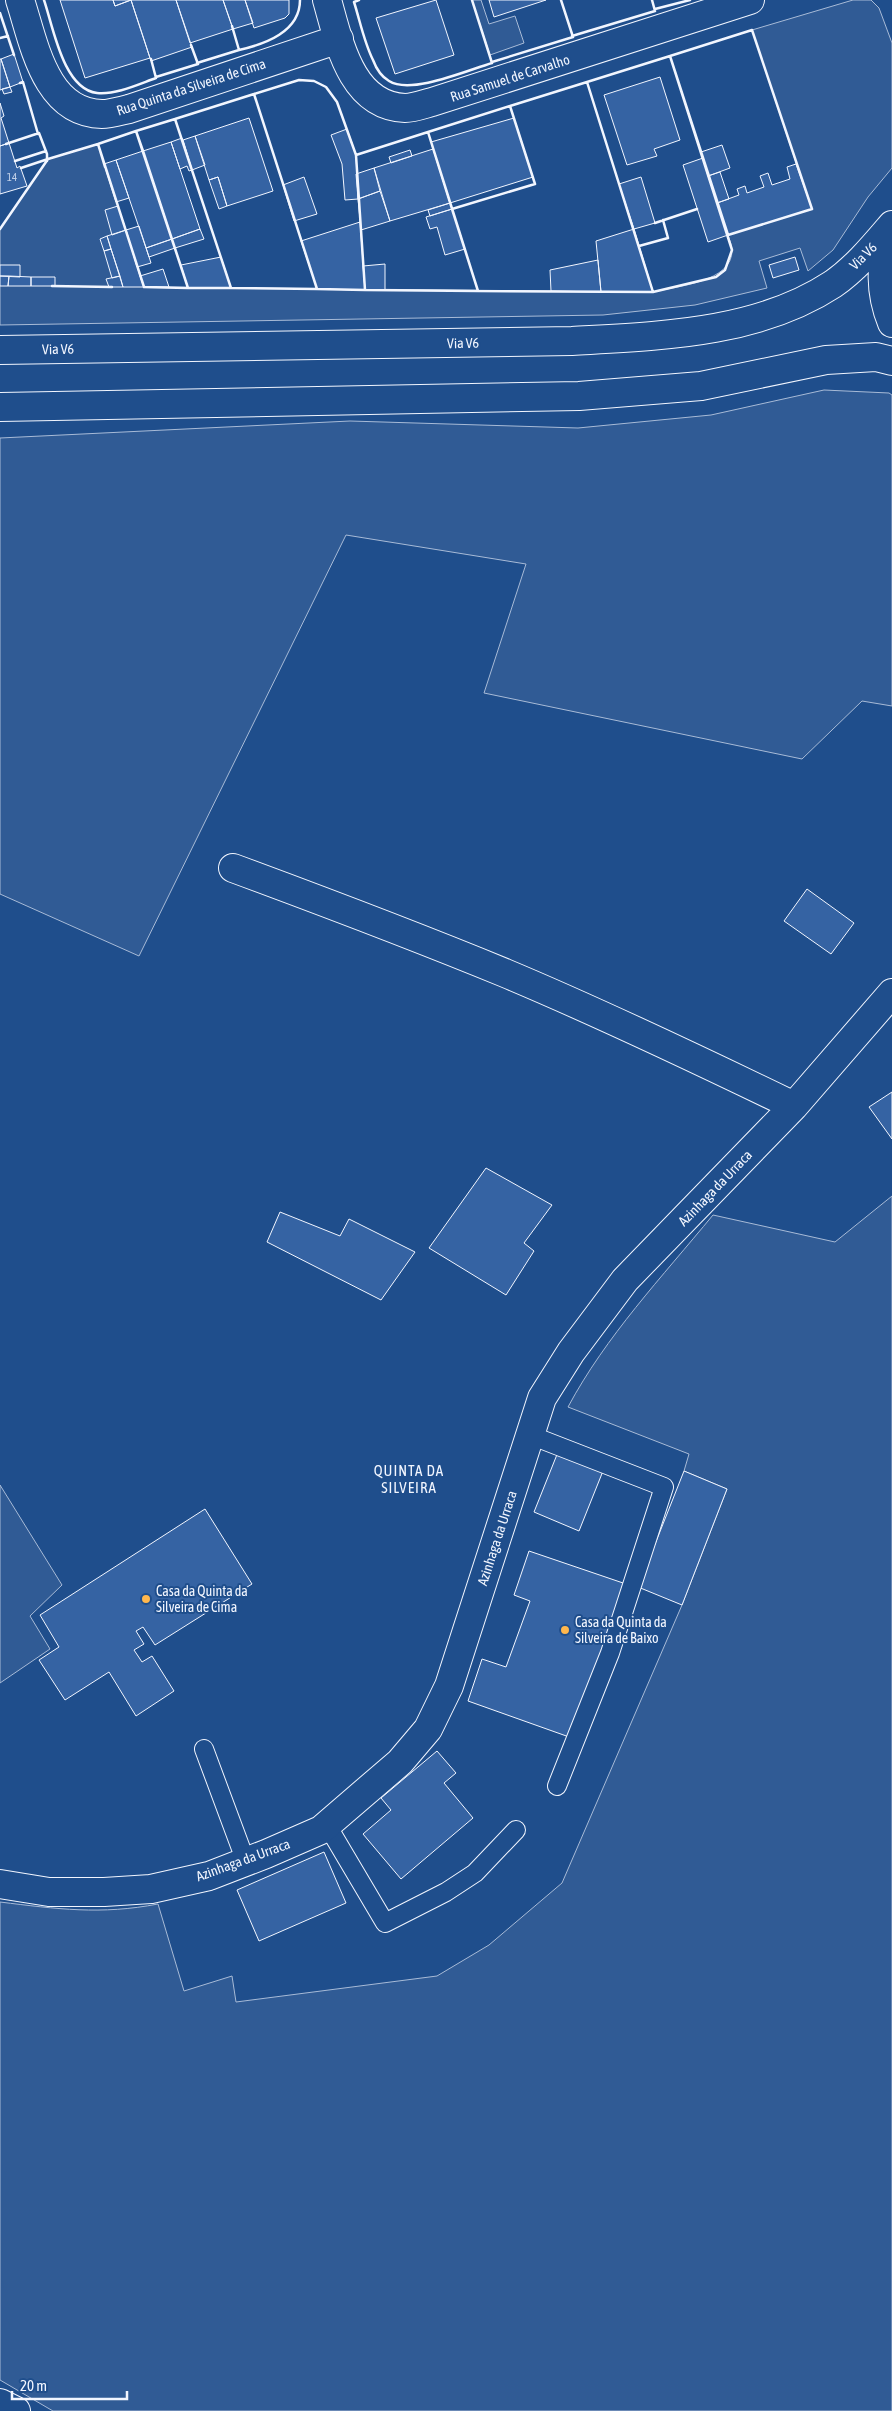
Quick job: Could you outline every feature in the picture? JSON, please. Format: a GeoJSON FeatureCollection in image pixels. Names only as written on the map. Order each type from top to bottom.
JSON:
{"type":"FeatureCollection","features":[{"type":"Feature","properties":{"kind":"street","name":"Rua Quinta da Silveira de Cima"},"geometry":{"type":"LineString","coordinates":[[20,0],[44,73],[58,95],[78,110],[102,114],[129,109],[339,39]]}},
{"type":"Feature","properties":{"kind":"street","name":"Rua Samuel de Carvalho"},"geometry":{"type":"LineString","coordinates":[[327,0],[349,67],[363,89],[382,103],[406,108],[432,102],[750,0]]}},
{"type":"Feature","properties":{"kind":"street","name":"Via V6"},"geometry":{"type":"LineString","coordinates":[[0,350],[572,340],[651,336],[717,327],[768,314],[806,300],[834,283],[853,267],[892,225]]}},
{"type":"Feature","properties":{"kind":"street"},"geometry":{"type":"LineString","coordinates":[[892,232],[885,255],[882,277],[887,310],[892,323]]}},
{"type":"Feature","properties":{"kind":"street"},"geometry":{"type":"LineString","coordinates":[[0,407],[579,396],[701,386],[826,360],[876,357],[892,361]]}},
{"type":"Feature","properties":{"kind":"street"},"geometry":{"type":"LineString","coordinates":[[233,868],[372,919],[506,974],[652,1038],[794,1106]]}},
{"type":"Feature","properties":{"kind":"street","name":"Azinhaga da Urraca"},"geometry":{"type":"LineString","coordinates":[[0,1884],[49,1892],[104,1892],[151,1889],[209,1876],[321,1830],[400,1762],[428,1729],[449,1686],[542,1398],[571,1352],[625,1280],[794,1106],[892,993]]}},
{"type":"Feature","properties":{"kind":"street"},"geometry":{"type":"LineString","coordinates":[[0,2403],[16,2411]]}},
{"type":"Feature","properties":{"kind":"lane"},"geometry":{"type":"LineString","coordinates":[[530,1435],[664,1487],[610,1653],[557,1786]]}},
{"type":"Feature","properties":{"kind":"lane"},"geometry":{"type":"LineString","coordinates":[[204,1749],[246,1862]]}},
{"type":"Feature","properties":{"kind":"lane"},"geometry":{"type":"LineString","coordinates":[[327,1825],[385,1923],[446,1892],[475,1873],[516,1830]]}},
{"type":"Feature","properties":{"kind":"shaded area"},"geometry":{"type":"Polygon","coordinates":[[[472,0],[481,0],[489,24],[515,16],[524,43],[490,55],[472,0]]]}},
{"type":"Feature","properties":{"kind":"shaded area"},"geometry":{"type":"Polygon","coordinates":[[[853,0],[871,0],[879,8],[892,43],[892,168],[868,197],[833,250],[808,271],[800,248],[759,261],[767,288],[695,305],[603,315],[0,325],[0,229],[48,159],[98,144],[144,287],[653,292],[702,281],[714,276],[730,261],[732,248],[728,235],[811,208],[752,30],[853,0]]]}},
{"type":"Feature","properties":{"kind":"shaded area"},"geometry":{"type":"Polygon","coordinates":[[[824,390],[889,393],[892,395],[892,706],[862,701],[802,759],[484,693],[526,564],[346,535],[139,956],[0,894],[0,438],[350,421],[578,428],[711,415],[824,390]]]}},
{"type":"Feature","properties":{"kind":"shaded area"},"geometry":{"type":"Polygon","coordinates":[[[892,1196],[892,2411],[53,2411],[0,2380],[0,1902],[79,1910],[117,1909],[158,1904],[184,1991],[232,1976],[236,2002],[437,1976],[489,1945],[562,1883],[682,1605],[727,1489],[684,1471],[689,1454],[568,1407],[617,1331],[713,1215],[835,1242],[892,1196]]]}},
{"type":"Feature","properties":{"kind":"shaded area"},"geometry":{"type":"Polygon","coordinates":[[[0,1485],[62,1585],[30,1616],[50,1649],[0,1683],[0,1485]]]}},
{"type":"Feature","properties":{"kind":"building"},"geometry":{"type":"Polygon","coordinates":[[[60,0],[113,0],[115,6],[131,0],[150,58],[85,78],[60,0]]]}},
{"type":"Feature","properties":{"kind":"building"},"geometry":{"type":"Polygon","coordinates":[[[113,0],[131,0],[115,6],[113,0]]]}},
{"type":"Feature","properties":{"kind":"building"},"geometry":{"type":"Polygon","coordinates":[[[131,0],[176,0],[192,47],[151,61],[131,0]]]}},
{"type":"Feature","properties":{"kind":"building"},"geometry":{"type":"Polygon","coordinates":[[[176,0],[223,0],[233,29],[190,43],[176,0]]]}},
{"type":"Feature","properties":{"kind":"building"},"geometry":{"type":"Polygon","coordinates":[[[223,0],[245,0],[253,23],[233,29],[223,0]]]}},
{"type":"Feature","properties":{"kind":"building"},"geometry":{"type":"Polygon","coordinates":[[[245,0],[289,0],[289,14],[285,18],[254,28],[245,0]]]}},
{"type":"Feature","properties":{"kind":"building"},"geometry":{"type":"Polygon","coordinates":[[[436,0],[454,55],[395,74],[376,18],[436,0]]]}},
{"type":"Feature","properties":{"kind":"building"},"geometry":{"type":"Polygon","coordinates":[[[489,0],[546,0],[494,17],[489,0]]]}},
{"type":"Feature","properties":{"kind":"building"},"geometry":{"type":"Polygon","coordinates":[[[14,54],[23,82],[10,87],[1,59],[14,54]]]}},
{"type":"Feature","properties":{"kind":"building"},"geometry":{"type":"Polygon","coordinates":[[[0,59],[10,87],[0,90],[0,59]]]}},
{"type":"Feature","properties":{"kind":"building"},"geometry":{"type":"Polygon","coordinates":[[[660,77],[680,140],[654,149],[657,156],[627,165],[604,95],[660,77]]]}},
{"type":"Feature","properties":{"kind":"building"},"geometry":{"type":"Polygon","coordinates":[[[10,87],[12,92],[4,94],[2,89],[10,87]]]}},
{"type":"Feature","properties":{"kind":"building"},"geometry":{"type":"Polygon","coordinates":[[[0,103],[4,116],[1,118],[9,143],[0,146],[0,103]]]}},
{"type":"Feature","properties":{"kind":"building"},"geometry":{"type":"Polygon","coordinates":[[[249,118],[273,191],[227,206],[218,177],[209,180],[195,136],[249,118]]]}},
{"type":"Feature","properties":{"kind":"building"},"geometry":{"type":"Polygon","coordinates":[[[514,118],[533,177],[450,203],[431,142],[514,118]]]}},
{"type":"Feature","properties":{"kind":"building"},"geometry":{"type":"Polygon","coordinates":[[[347,129],[356,155],[358,199],[345,200],[342,164],[331,135],[347,129]]]}},
{"type":"Feature","properties":{"kind":"building"},"geometry":{"type":"Polygon","coordinates":[[[195,136],[205,165],[192,170],[183,140],[195,136]]]}},
{"type":"Feature","properties":{"kind":"building"},"geometry":{"type":"Polygon","coordinates":[[[182,138],[192,170],[189,171],[187,166],[180,169],[171,142],[182,138]]]}},
{"type":"Feature","properties":{"kind":"building"},"geometry":{"type":"Polygon","coordinates":[[[171,142],[200,229],[172,239],[143,151],[171,142]]]}},
{"type":"Feature","properties":{"kind":"building"},"geometry":{"type":"Polygon","coordinates":[[[9,143],[17,168],[20,166],[27,186],[0,194],[0,146],[9,143]]]}},
{"type":"Feature","properties":{"kind":"building"},"geometry":{"type":"Polygon","coordinates":[[[722,145],[730,168],[708,176],[701,152],[722,145]]]}},
{"type":"Feature","properties":{"kind":"building"},"geometry":{"type":"Polygon","coordinates":[[[433,149],[450,203],[390,221],[374,168],[433,149]]]}},
{"type":"Feature","properties":{"kind":"building"},"geometry":{"type":"Polygon","coordinates":[[[410,150],[412,156],[391,163],[389,157],[410,150]]]}},
{"type":"Feature","properties":{"kind":"building"},"geometry":{"type":"Polygon","coordinates":[[[143,151],[172,239],[146,248],[116,160],[143,151]]]}},
{"type":"Feature","properties":{"kind":"building"},"geometry":{"type":"Polygon","coordinates":[[[703,158],[728,235],[708,242],[683,165],[703,158]]]}},
{"type":"Feature","properties":{"kind":"building"},"geometry":{"type":"Polygon","coordinates":[[[116,160],[129,198],[116,202],[104,164],[116,160]]]}},
{"type":"Feature","properties":{"kind":"building"},"geometry":{"type":"Polygon","coordinates":[[[796,164],[812,209],[728,235],[717,203],[739,195],[737,189],[745,186],[747,193],[764,187],[760,176],[768,173],[772,185],[790,179],[787,167],[796,164]]]}},
{"type":"Feature","properties":{"kind":"building"},"geometry":{"type":"Polygon","coordinates":[[[374,168],[380,191],[358,199],[356,174],[374,168]]]}},
{"type":"Feature","properties":{"kind":"building"},"geometry":{"type":"Polygon","coordinates":[[[720,172],[729,199],[717,203],[708,176],[720,172]]]}},
{"type":"Feature","properties":{"kind":"building"},"geometry":{"type":"Polygon","coordinates":[[[218,177],[227,206],[219,209],[209,180],[218,177]]]}},
{"type":"Feature","properties":{"kind":"building"},"geometry":{"type":"Polygon","coordinates":[[[304,177],[317,214],[294,221],[283,185],[304,177]]]}},
{"type":"Feature","properties":{"kind":"building"},"geometry":{"type":"Polygon","coordinates":[[[641,177],[655,223],[634,229],[619,184],[641,177]]]}},
{"type":"Feature","properties":{"kind":"building"},"geometry":{"type":"Polygon","coordinates":[[[380,191],[390,221],[361,230],[358,199],[380,191]]]}},
{"type":"Feature","properties":{"kind":"building"},"geometry":{"type":"Polygon","coordinates":[[[450,203],[452,209],[430,216],[428,210],[450,203]]]}},
{"type":"Feature","properties":{"kind":"building"},"geometry":{"type":"Polygon","coordinates":[[[118,206],[126,230],[112,235],[105,210],[118,206]]]}},
{"type":"Feature","properties":{"kind":"building"},"geometry":{"type":"Polygon","coordinates":[[[452,209],[465,249],[445,255],[437,227],[430,229],[426,217],[452,209]]]}},
{"type":"Feature","properties":{"kind":"building"},"geometry":{"type":"Polygon","coordinates":[[[360,222],[365,290],[317,289],[301,241],[360,222]]]}},
{"type":"Feature","properties":{"kind":"building"},"geometry":{"type":"Polygon","coordinates":[[[139,226],[151,263],[137,267],[126,230],[139,226]]]}},
{"type":"Feature","properties":{"kind":"building"},"geometry":{"type":"Polygon","coordinates":[[[200,229],[204,239],[175,248],[172,239],[200,229]]]}},
{"type":"Feature","properties":{"kind":"building"},"geometry":{"type":"Polygon","coordinates":[[[634,229],[653,292],[601,292],[596,241],[634,229]]]}},
{"type":"Feature","properties":{"kind":"building"},"geometry":{"type":"Polygon","coordinates":[[[126,230],[144,287],[123,287],[107,236],[126,230]]]}},
{"type":"Feature","properties":{"kind":"building"},"geometry":{"type":"Polygon","coordinates":[[[107,236],[111,249],[104,251],[100,239],[107,236]]]}},
{"type":"Feature","properties":{"kind":"building"},"geometry":{"type":"Polygon","coordinates":[[[172,239],[175,248],[149,257],[146,248],[172,239]]]}},
{"type":"Feature","properties":{"kind":"building"},"geometry":{"type":"Polygon","coordinates":[[[111,249],[120,276],[112,278],[104,251],[111,249]]]}},
{"type":"Feature","properties":{"kind":"building"},"geometry":{"type":"Polygon","coordinates":[[[221,257],[231,288],[188,288],[181,265],[221,257]]]}},
{"type":"Feature","properties":{"kind":"building"},"geometry":{"type":"Polygon","coordinates":[[[795,257],[799,270],[773,278],[769,265],[795,257]]]}},
{"type":"Feature","properties":{"kind":"building"},"geometry":{"type":"Polygon","coordinates":[[[598,260],[601,292],[551,291],[550,270],[598,260]]]}},
{"type":"Feature","properties":{"kind":"building"},"geometry":{"type":"Polygon","coordinates":[[[385,264],[385,290],[365,290],[363,266],[385,264]]]}},
{"type":"Feature","properties":{"kind":"building"},"geometry":{"type":"Polygon","coordinates":[[[0,265],[20,265],[20,277],[0,276],[0,265]]]}},
{"type":"Feature","properties":{"kind":"building"},"geometry":{"type":"Polygon","coordinates":[[[163,269],[169,287],[144,287],[140,276],[163,269]]]}},
{"type":"Feature","properties":{"kind":"building"},"geometry":{"type":"Polygon","coordinates":[[[0,276],[9,276],[8,286],[0,286],[0,276]]]}},
{"type":"Feature","properties":{"kind":"building"},"geometry":{"type":"Polygon","coordinates":[[[9,276],[31,277],[31,286],[8,286],[9,276]]]}},
{"type":"Feature","properties":{"kind":"building"},"geometry":{"type":"Polygon","coordinates":[[[120,276],[123,287],[109,287],[106,279],[120,276]]]}},
{"type":"Feature","properties":{"kind":"building"},"geometry":{"type":"Polygon","coordinates":[[[31,277],[55,277],[55,286],[31,286],[31,277]]]}},
{"type":"Feature","properties":{"kind":"building"},"geometry":{"type":"Polygon","coordinates":[[[807,889],[854,923],[831,954],[784,921],[807,889]]]}},
{"type":"Feature","properties":{"kind":"building"},"geometry":{"type":"Polygon","coordinates":[[[892,1092],[892,1139],[869,1107],[892,1092]]]}},
{"type":"Feature","properties":{"kind":"building"},"geometry":{"type":"Polygon","coordinates":[[[486,1168],[552,1205],[524,1243],[534,1251],[506,1295],[429,1248],[486,1168]]]}},
{"type":"Feature","properties":{"kind":"building"},"geometry":{"type":"Polygon","coordinates":[[[280,1212],[340,1236],[349,1219],[415,1252],[381,1300],[267,1242],[280,1212]]]}},
{"type":"Feature","properties":{"kind":"building"},"geometry":{"type":"Polygon","coordinates":[[[558,1452],[603,1471],[579,1531],[534,1512],[558,1452]]]}},
{"type":"Feature","properties":{"kind":"building"},"geometry":{"type":"Polygon","coordinates":[[[684,1471],[727,1489],[682,1605],[638,1587],[684,1471]]]}},
{"type":"Feature","properties":{"kind":"building","name":"Casa da Quinta da Silveira de Cima"},"geometry":{"type":"Polygon","coordinates":[[[205,1509],[252,1584],[155,1645],[143,1627],[136,1631],[144,1644],[134,1650],[142,1662],[152,1656],[174,1691],[136,1716],[109,1672],[65,1700],[39,1660],[59,1647],[40,1615],[205,1509]]]}},
{"type":"Feature","properties":{"kind":"building","name":"Casa da Quinta da Silveira de Baixo"},"geometry":{"type":"Polygon","coordinates":[[[529,1551],[626,1584],[572,1738],[468,1701],[482,1659],[506,1667],[530,1601],[514,1595],[529,1551]]]}},
{"type":"Feature","properties":{"kind":"building"},"geometry":{"type":"Polygon","coordinates":[[[437,1751],[456,1773],[444,1783],[473,1818],[401,1879],[363,1834],[391,1810],[381,1798],[437,1751]]]}},
{"type":"Feature","properties":{"kind":"building"},"geometry":{"type":"Polygon","coordinates":[[[324,1852],[346,1903],[259,1941],[237,1890],[324,1852]]]}},
{"type":"Feature","properties":{"kind":"wall"},"geometry":{"type":"LineString","coordinates":[[44,0],[61,55],[68,69],[85,89],[97,93],[112,92],[156,78],[151,59]]}},
{"type":"Feature","properties":{"kind":"wall"},"geometry":{"type":"LineString","coordinates":[[239,50],[270,40],[288,28],[298,11],[300,0]]}},
{"type":"Feature","properties":{"kind":"wall"},"geometry":{"type":"LineString","coordinates":[[359,0],[354,2],[374,63],[384,77],[399,85],[440,80],[492,63],[472,0]]}},
{"type":"Feature","properties":{"kind":"wall"},"geometry":{"type":"LineString","coordinates":[[492,62],[573,37],[561,0]]}},
{"type":"Feature","properties":{"kind":"wall"},"geometry":{"type":"LineString","coordinates":[[572,36],[655,11],[652,0]]}},
{"type":"Feature","properties":{"kind":"wall"},"geometry":{"type":"LineString","coordinates":[[655,9],[690,0]]}},
{"type":"Feature","properties":{"kind":"wall"},"geometry":{"type":"LineString","coordinates":[[0,13],[14,55]]}},
{"type":"Feature","properties":{"kind":"wall"},"geometry":{"type":"LineString","coordinates":[[197,63],[239,50],[232,26]]}},
{"type":"Feature","properties":{"kind":"wall"},"geometry":{"type":"LineString","coordinates":[[752,30],[812,209],[728,235],[670,56],[752,30]]}},
{"type":"Feature","properties":{"kind":"wall"},"geometry":{"type":"LineString","coordinates":[[0,38],[8,36]]}},
{"type":"Feature","properties":{"kind":"wall"},"geometry":{"type":"LineString","coordinates":[[156,77],[198,64],[191,45]]}},
{"type":"Feature","properties":{"kind":"wall"},"geometry":{"type":"LineString","coordinates":[[670,56],[732,250],[725,270],[716,277],[653,292],[587,82],[670,56]]}},
{"type":"Feature","properties":{"kind":"wall"},"geometry":{"type":"LineString","coordinates":[[299,80],[314,81],[326,87],[337,102],[356,155],[365,290],[317,289],[254,94],[299,80]]}},
{"type":"Feature","properties":{"kind":"wall"},"geometry":{"type":"LineString","coordinates":[[20,83],[23,82],[38,134]]}},
{"type":"Feature","properties":{"kind":"wall"},"geometry":{"type":"LineString","coordinates":[[587,82],[653,292],[478,291],[452,209],[535,184],[510,106],[587,82]]}},
{"type":"Feature","properties":{"kind":"wall"},"geometry":{"type":"LineString","coordinates":[[254,94],[317,289],[231,288],[175,119],[254,94]]}},
{"type":"Feature","properties":{"kind":"wall"},"geometry":{"type":"LineString","coordinates":[[510,106],[535,184],[452,209],[428,132],[510,106]]}},
{"type":"Feature","properties":{"kind":"wall"},"geometry":{"type":"LineString","coordinates":[[175,119],[231,288],[188,288],[136,131],[175,119]]}},
{"type":"Feature","properties":{"kind":"wall"},"geometry":{"type":"LineString","coordinates":[[136,131],[143,151],[188,288],[144,287],[98,144],[136,131]]}},
{"type":"Feature","properties":{"kind":"wall"},"geometry":{"type":"LineString","coordinates":[[428,132],[478,291],[365,290],[356,155],[428,132]]}},
{"type":"Feature","properties":{"kind":"wall"},"geometry":{"type":"LineString","coordinates":[[6,144],[39,133],[47,154],[47,161]]}},
{"type":"Feature","properties":{"kind":"wall"},"geometry":{"type":"LineString","coordinates":[[0,229],[48,159],[98,144],[105,167]]}},
{"type":"Feature","properties":{"kind":"wall"},"geometry":{"type":"LineString","coordinates":[[15,161],[46,151]]}},
{"type":"Feature","properties":{"kind":"wall"},"geometry":{"type":"LineString","coordinates":[[21,168],[48,159]]}},
{"type":"Feature","properties":{"kind":"wall"},"geometry":{"type":"LineString","coordinates":[[655,223],[697,209]]}},
{"type":"Feature","properties":{"kind":"wall"},"geometry":{"type":"LineString","coordinates":[[639,246],[668,238],[663,220]]}},
{"type":"Feature","properties":{"kind":"wall"},"geometry":{"type":"LineString","coordinates":[[52,286],[112,287]]}},
{"type":"Feature","properties":{"kind":"place","name":"Casa da Quinta da Silveira de Cima"},"geometry":{"type":"Point","coordinates":[146,1599]}},
{"type":"Feature","properties":{"kind":"place","name":"Casa da Quinta da Silveira de Baixo"},"geometry":{"type":"Point","coordinates":[565,1630]}},
{"type":"Feature","properties":{"kind":"district","name":"QUINTA DA SILVEIRA"},"geometry":{"type":"Point","coordinates":[409,1480]}}]}
